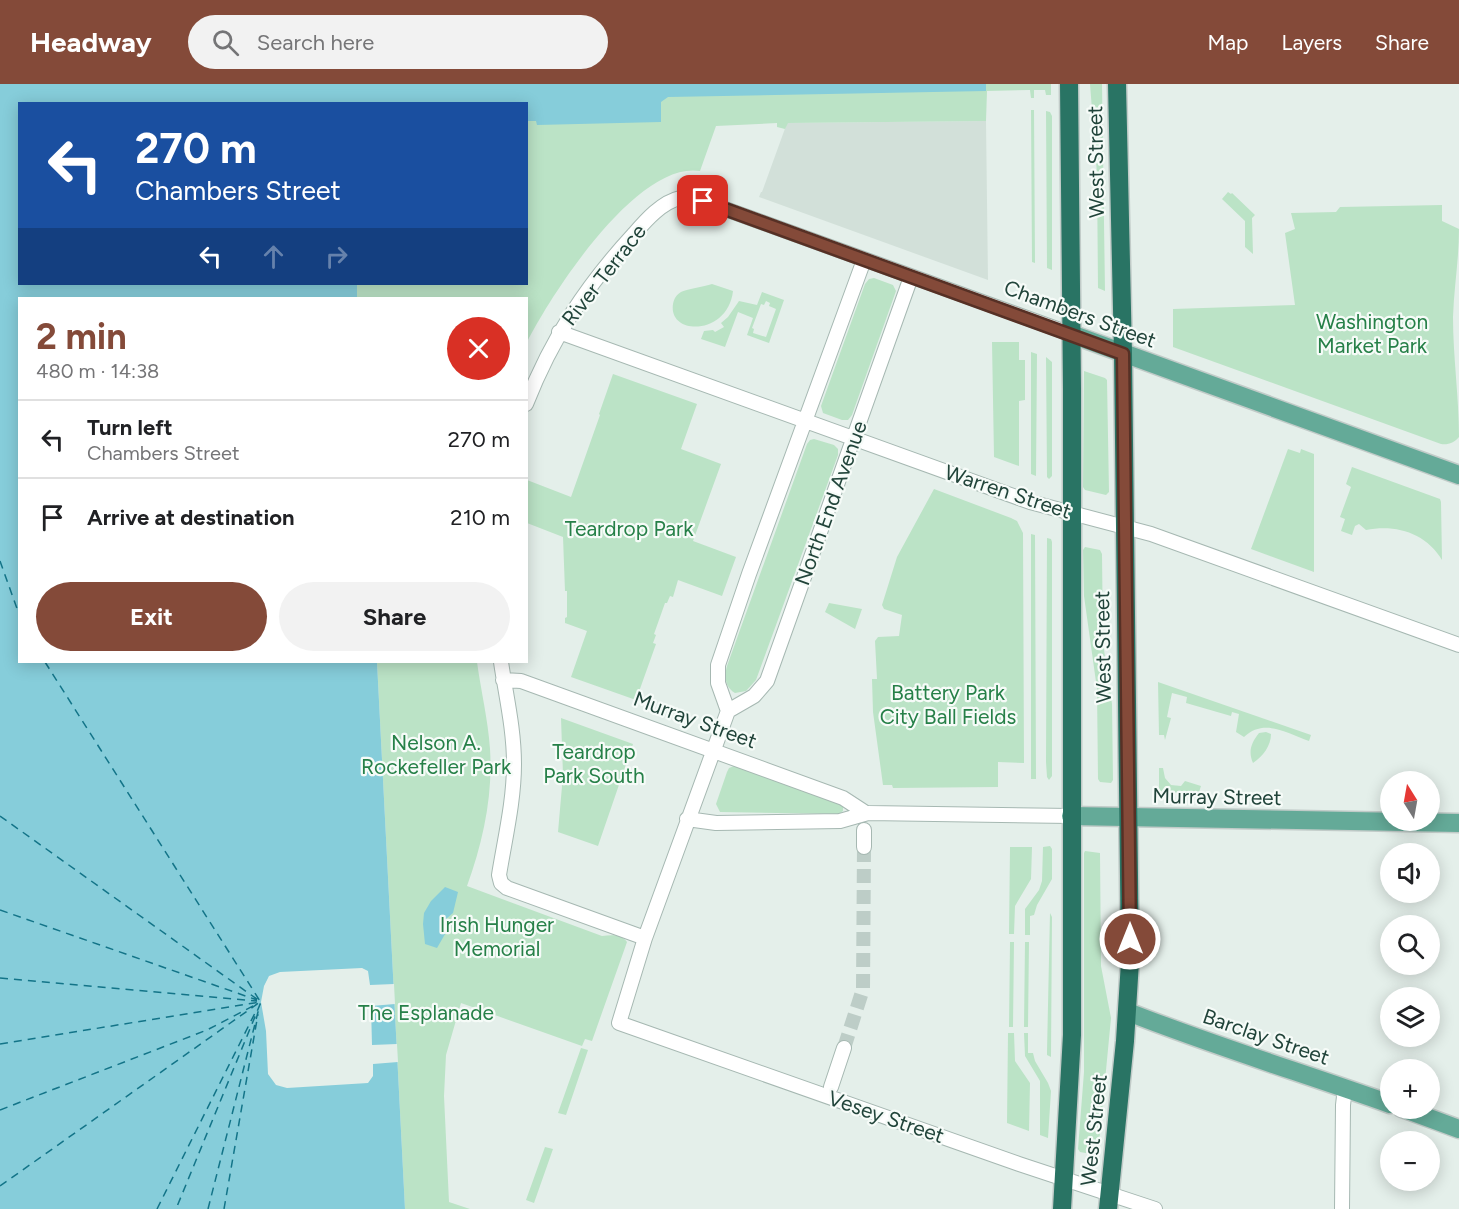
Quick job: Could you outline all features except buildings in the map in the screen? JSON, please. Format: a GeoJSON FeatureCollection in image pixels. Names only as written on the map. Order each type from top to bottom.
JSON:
{"type":"FeatureCollection","features":[{"type":"Feature","properties":{"kind":"highway","name":"West Street"},"geometry":{"type":"LineString","coordinates":[[1062,1209],[1071,1061],[1069,84]]}},
{"type":"Feature","properties":{"kind":"highway","name":"West Street"},"geometry":{"type":"LineString","coordinates":[[1109,1201],[1128,1012],[1130,962],[1123,354],[1117,84]]}},
{"type":"Feature","properties":{"kind":"main road","name":"Chambers Street"},"geometry":{"type":"LineString","coordinates":[[1071,334],[1459,475]]}},
{"type":"Feature","properties":{"kind":"main road","name":"Murray Street"},"geometry":{"type":"LineString","coordinates":[[1071,816],[1459,824]]}},
{"type":"Feature","properties":{"kind":"main road","name":"Barclay Street"},"geometry":{"type":"LineString","coordinates":[[1128,1012],[1242,1054],[1380,1100]]}},
{"type":"Feature","properties":{"kind":"main road"},"geometry":{"type":"LineString","coordinates":[[1432,1119],[1459,1129]]}},
{"type":"Feature","properties":{"kind":"street","name":"Chambers Street"},"geometry":{"type":"LineString","coordinates":[[684,197],[703,201],[1071,334]]}},
{"type":"Feature","properties":{"kind":"street","name":"River Terrace"},"geometry":{"type":"LineString","coordinates":[[528,400],[559,332],[599,273],[639,228],[667,204],[684,197]]}},
{"type":"Feature","properties":{"kind":"street"},"geometry":{"type":"LineString","coordinates":[[501,663],[511,725],[514,763],[512,802],[499,879],[507,888],[645,938],[728,711],[718,683],[718,665],[864,260]]}},
{"type":"Feature","properties":{"kind":"street","name":"North End Avenue"},"geometry":{"type":"LineString","coordinates":[[728,711],[754,696],[767,681],[911,277]]}},
{"type":"Feature","properties":{"kind":"street","name":"Warren Street"},"geometry":{"type":"LineString","coordinates":[[559,332],[1030,502],[1151,534],[1459,645]]}},
{"type":"Feature","properties":{"kind":"street","name":"Murray Street"},"geometry":{"type":"LineString","coordinates":[[503,680],[521,681],[843,798],[866,813]]}},
{"type":"Feature","properties":{"kind":"street","name":"Murray Street"},"geometry":{"type":"LineString","coordinates":[[687,819],[716,823],[840,821],[866,813],[1071,816]]}},
{"type":"Feature","properties":{"kind":"street"},"geometry":{"type":"LineString","coordinates":[[864,830],[864,847]]}},
{"type":"Feature","properties":{"kind":"street","name":"Vesey Street"},"geometry":{"type":"LineString","coordinates":[[645,938],[619,1023],[1064,1179],[1109,1201],[1155,1209]]}},
{"type":"Feature","properties":{"kind":"street"},"geometry":{"type":"LineString","coordinates":[[831,1086],[844,1048]]}},
{"type":"Feature","properties":{"kind":"street"},"geometry":{"type":"LineString","coordinates":[[1342,1209],[1342,1105],[1346,1088]]}},
{"type":"Feature","properties":{"kind":"shaded area"},"geometry":{"type":"Polygon","coordinates":[[[986,121],[988,280],[759,197],[787,123],[986,121]]]}},
{"type":"Feature","properties":{"kind":"green space"},"geometry":{"type":"Polygon","coordinates":[[[346,84],[1051,84],[1051,95],[1046,95],[1045,90],[1034,90],[1034,98],[1031,98],[1030,90],[987,91],[986,121],[788,123],[785,129],[777,127],[777,123],[716,126],[700,171],[676,173],[650,187],[624,208],[599,234],[576,264],[528,340],[528,297],[357,297],[357,285],[528,285],[528,102],[508,102],[346,84]]]}},
{"type":"Feature","properties":{"kind":"green space"},"geometry":{"type":"Polygon","coordinates":[[[1090,84],[1102,84],[1105,291],[1098,288],[1097,174],[1090,84]]]}},
{"type":"Feature","properties":{"kind":"green space"},"geometry":{"type":"Polygon","coordinates":[[[1031,110],[1034,110],[1035,263],[1032,262],[1031,110]]]}},
{"type":"Feature","properties":{"kind":"green space"},"geometry":{"type":"Polygon","coordinates":[[[1046,111],[1052,116],[1052,270],[1047,268],[1046,111]]]}},
{"type":"Feature","properties":{"kind":"green space"},"geometry":{"type":"Polygon","coordinates":[[[1228,192],[1232,193],[1255,215],[1252,218],[1253,254],[1245,247],[1245,221],[1222,199],[1228,192]]]}},
{"type":"Feature","properties":{"kind":"green space","name":"Washington Market Park"},"geometry":{"type":"Polygon","coordinates":[[[1442,205],[1442,221],[1459,229],[1453,317],[1459,437],[1453,442],[1441,444],[1173,347],[1173,309],[1295,305],[1285,233],[1295,229],[1291,213],[1336,212],[1340,207],[1442,205]]]}},
{"type":"Feature","properties":{"kind":"green space"},"geometry":{"type":"Polygon","coordinates":[[[874,278],[893,285],[896,291],[852,415],[848,420],[842,420],[823,413],[821,406],[865,284],[869,279],[874,278]]]}},
{"type":"Feature","properties":{"kind":"green space"},"geometry":{"type":"Polygon","coordinates":[[[712,284],[733,291],[729,306],[721,317],[699,326],[688,326],[680,322],[674,314],[673,304],[679,293],[712,284]]]}},
{"type":"Feature","properties":{"kind":"green space"},"geometry":{"type":"Polygon","coordinates":[[[762,292],[784,300],[769,343],[747,335],[753,318],[738,312],[725,347],[701,339],[704,331],[713,330],[715,332],[724,327],[721,323],[739,301],[757,305],[762,292]],[[766,301],[764,305],[761,304],[752,328],[753,333],[766,337],[776,309],[769,306],[770,303],[766,301]]]}},
{"type":"Feature","properties":{"kind":"green space"},"geometry":{"type":"Polygon","coordinates":[[[992,342],[1019,342],[1019,360],[1025,360],[1025,400],[1019,401],[1019,466],[994,457],[992,342]]]}},
{"type":"Feature","properties":{"kind":"green space"},"geometry":{"type":"Polygon","coordinates":[[[1031,352],[1037,354],[1036,476],[1031,474],[1031,352]]]}},
{"type":"Feature","properties":{"kind":"green space"},"geometry":{"type":"Polygon","coordinates":[[[1046,357],[1052,362],[1052,476],[1049,479],[1047,477],[1046,357]]]}},
{"type":"Feature","properties":{"kind":"green space"},"geometry":{"type":"Polygon","coordinates":[[[1084,371],[1107,380],[1109,492],[1106,495],[1085,490],[1083,487],[1084,371]]]}},
{"type":"Feature","properties":{"kind":"green space","name":"Teardrop Park"},"geometry":{"type":"Polygon","coordinates":[[[613,374],[697,404],[681,449],[721,464],[693,541],[736,557],[722,596],[678,580],[673,597],[670,596],[665,603],[654,634],[656,635],[653,643],[656,644],[636,700],[571,677],[587,631],[565,623],[567,591],[565,591],[563,537],[528,523],[528,480],[571,497],[613,374]]]}},
{"type":"Feature","properties":{"kind":"green space"},"geometry":{"type":"Polygon","coordinates":[[[814,439],[834,445],[838,449],[838,455],[756,680],[746,691],[735,693],[726,681],[727,666],[807,444],[814,439]]]}},
{"type":"Feature","properties":{"kind":"green space"},"geometry":{"type":"Polygon","coordinates":[[[1288,449],[1300,453],[1301,449],[1314,454],[1314,572],[1251,549],[1288,449]]]}},
{"type":"Feature","properties":{"kind":"green space"},"geometry":{"type":"Polygon","coordinates":[[[1352,467],[1440,499],[1442,560],[1428,543],[1399,530],[1377,528],[1366,530],[1359,524],[1355,526],[1352,535],[1341,531],[1345,519],[1340,517],[1351,487],[1346,484],[1352,467]]]}},
{"type":"Feature","properties":{"kind":"green space","name":"Battery Park City Ball Fields"},"geometry":{"type":"Polygon","coordinates":[[[934,489],[1011,518],[1017,521],[1023,533],[1024,763],[998,762],[998,787],[893,788],[892,785],[883,785],[873,712],[872,679],[877,679],[875,641],[878,637],[899,636],[902,615],[884,609],[882,605],[897,557],[934,489]]]}},
{"type":"Feature","properties":{"kind":"green space"},"geometry":{"type":"Polygon","coordinates":[[[1031,534],[1035,535],[1036,779],[1031,779],[1031,534]]]}},
{"type":"Feature","properties":{"kind":"green space"},"geometry":{"type":"Polygon","coordinates":[[[1047,538],[1052,542],[1052,776],[1049,780],[1046,762],[1047,538]]]}},
{"type":"Feature","properties":{"kind":"green space"},"geometry":{"type":"Polygon","coordinates":[[[1085,547],[1100,550],[1102,554],[1103,643],[1112,704],[1113,780],[1111,783],[1100,782],[1098,779],[1097,689],[1084,596],[1083,550],[1085,547]]]}},
{"type":"Feature","properties":{"kind":"green space"},"geometry":{"type":"Polygon","coordinates":[[[829,603],[862,609],[855,629],[825,612],[829,603]]]}},
{"type":"Feature","properties":{"kind":"green space"},"geometry":{"type":"Polygon","coordinates":[[[377,663],[477,663],[489,738],[491,767],[486,819],[467,886],[602,936],[619,936],[627,942],[592,1041],[585,1039],[582,1046],[461,1003],[446,1055],[444,1096],[449,1202],[470,1209],[405,1209],[377,663]]]}},
{"type":"Feature","properties":{"kind":"green space"},"geometry":{"type":"Polygon","coordinates":[[[1158,682],[1311,735],[1309,741],[1284,731],[1268,728],[1252,731],[1244,737],[1236,732],[1239,714],[1232,712],[1231,716],[1186,703],[1187,697],[1172,693],[1167,717],[1171,718],[1165,740],[1164,735],[1159,735],[1158,682]]]}},
{"type":"Feature","properties":{"kind":"green space","name":"Teardrop Park South"},"geometry":{"type":"Polygon","coordinates":[[[561,718],[633,744],[598,846],[558,832],[563,775],[561,718]]]}},
{"type":"Feature","properties":{"kind":"green space"},"geometry":{"type":"Polygon","coordinates":[[[1259,733],[1271,734],[1268,747],[1253,763],[1252,744],[1259,733]]]}},
{"type":"Feature","properties":{"kind":"green space"},"geometry":{"type":"Polygon","coordinates":[[[734,766],[840,804],[843,811],[839,814],[720,812],[716,804],[727,772],[734,766]]]}},
{"type":"Feature","properties":{"kind":"green space"},"geometry":{"type":"Polygon","coordinates":[[[1159,768],[1163,768],[1165,778],[1171,785],[1181,786],[1185,781],[1201,786],[1199,792],[1159,793],[1159,768]]]}},
{"type":"Feature","properties":{"kind":"green space"},"geometry":{"type":"Polygon","coordinates":[[[1050,846],[1052,849],[1052,879],[1034,915],[1030,916],[1030,935],[1025,935],[1025,909],[1039,890],[1042,881],[1043,847],[1050,846]]]}},
{"type":"Feature","properties":{"kind":"green space"},"geometry":{"type":"Polygon","coordinates":[[[1010,847],[1032,847],[1031,879],[1015,906],[1014,934],[1009,934],[1010,847]]]}},
{"type":"Feature","properties":{"kind":"green space"},"geometry":{"type":"Polygon","coordinates":[[[1085,851],[1100,853],[1101,966],[1111,1018],[1098,1154],[1096,1155],[1080,1152],[1078,1149],[1084,1072],[1085,851]]]}},
{"type":"Feature","properties":{"kind":"green space"},"geometry":{"type":"Polygon","coordinates":[[[1050,913],[1052,917],[1051,1057],[1047,1055],[1050,913]]]}},
{"type":"Feature","properties":{"kind":"green space"},"geometry":{"type":"Polygon","coordinates":[[[1010,942],[1014,942],[1013,1027],[1009,1027],[1010,942]]]}},
{"type":"Feature","properties":{"kind":"green space"},"geometry":{"type":"Polygon","coordinates":[[[1025,942],[1029,942],[1028,1027],[1024,1027],[1025,942]]]}},
{"type":"Feature","properties":{"kind":"green space"},"geometry":{"type":"Polygon","coordinates":[[[1008,1033],[1014,1033],[1015,1061],[1030,1083],[1029,1131],[1007,1123],[1008,1033]]]}},
{"type":"Feature","properties":{"kind":"green space"},"geometry":{"type":"Polygon","coordinates":[[[1024,1033],[1028,1033],[1028,1053],[1033,1053],[1051,1091],[1048,1138],[1040,1135],[1040,1081],[1025,1056],[1024,1033]]]}},
{"type":"Feature","properties":{"kind":"green space"},"geometry":{"type":"Polygon","coordinates":[[[581,1048],[588,1050],[566,1115],[558,1113],[581,1048]]]}},
{"type":"Feature","properties":{"kind":"green space"},"geometry":{"type":"Polygon","coordinates":[[[545,1147],[553,1149],[534,1203],[526,1200],[545,1147]]]}},
{"type":"Feature","properties":{"kind":"water"},"geometry":{"type":"Polygon","coordinates":[[[0,84],[986,84],[986,91],[668,97],[661,102],[661,122],[537,125],[536,121],[528,121],[528,102],[18,102],[18,285],[357,285],[357,297],[18,297],[18,663],[377,663],[405,1209],[0,1209],[0,84]]]}},
{"type":"Feature","properties":{"kind":"water"},"geometry":{"type":"Polygon","coordinates":[[[445,887],[458,892],[453,913],[446,919],[448,929],[437,948],[425,944],[424,913],[431,901],[445,887]]]}},
{"type":"Feature","properties":{"kind":"pier"},"geometry":{"type":"Polygon","coordinates":[[[362,968],[368,971],[370,985],[394,984],[395,1004],[371,1006],[372,1045],[397,1044],[398,1062],[373,1064],[373,1076],[368,1083],[287,1088],[276,1085],[268,1074],[266,1031],[261,1002],[264,986],[269,976],[280,972],[362,968]]]}},
{"type":"Feature","properties":{"kind":"ferry route"},"geometry":{"type":"LineString","coordinates":[[0,561],[18,611]]}},
{"type":"Feature","properties":{"kind":"ferry route"},"geometry":{"type":"LineString","coordinates":[[46,663],[260,1001]]}},
{"type":"Feature","properties":{"kind":"ferry route"},"geometry":{"type":"LineString","coordinates":[[0,816],[261,1002],[176,1209]]}},
{"type":"Feature","properties":{"kind":"ferry route"},"geometry":{"type":"LineString","coordinates":[[0,910],[257,1000]]}},
{"type":"Feature","properties":{"kind":"ferry route"},"geometry":{"type":"LineString","coordinates":[[0,978],[257,1001]]}},
{"type":"Feature","properties":{"kind":"ferry route"},"geometry":{"type":"LineString","coordinates":[[0,1044],[260,1002]]}},
{"type":"Feature","properties":{"kind":"ferry route"},"geometry":{"type":"LineString","coordinates":[[0,1186],[260,1002]]}},
{"type":"Feature","properties":{"kind":"ferry route"},"geometry":{"type":"LineString","coordinates":[[0,1110],[207,1030],[255,1005]]}},
{"type":"Feature","properties":{"kind":"ferry route"},"geometry":{"type":"LineString","coordinates":[[208,1209],[259,1008]]}},
{"type":"Feature","properties":{"kind":"ferry route"},"geometry":{"type":"LineString","coordinates":[[157,1209],[255,1013]]}},
{"type":"Feature","properties":{"kind":"ferry route"},"geometry":{"type":"LineString","coordinates":[[224,1209],[258,1014]]}},
{"type":"Feature","properties":{"kind":"tunnel"},"geometry":{"type":"LineString","coordinates":[[844,1048],[863,989],[864,847]]}},
{"type":"Feature","properties":{"kind":"route"},"geometry":{"type":"LineString","coordinates":[[703,201],[1123,354],[1130,939]]}},
{"type":"Feature","properties":{"kind":"park label","name":"Nelson A. Rockefeller Park"},"geometry":{"type":"Point","coordinates":[436,755]}},
{"type":"Feature","properties":{"kind":"park label","name":"Irish Hunger Memorial"},"geometry":{"type":"Point","coordinates":[497,937]}},
{"type":"Feature","properties":{"kind":"park label","name":"The Esplanade"},"geometry":{"type":"Point","coordinates":[426,1013]}}]}
